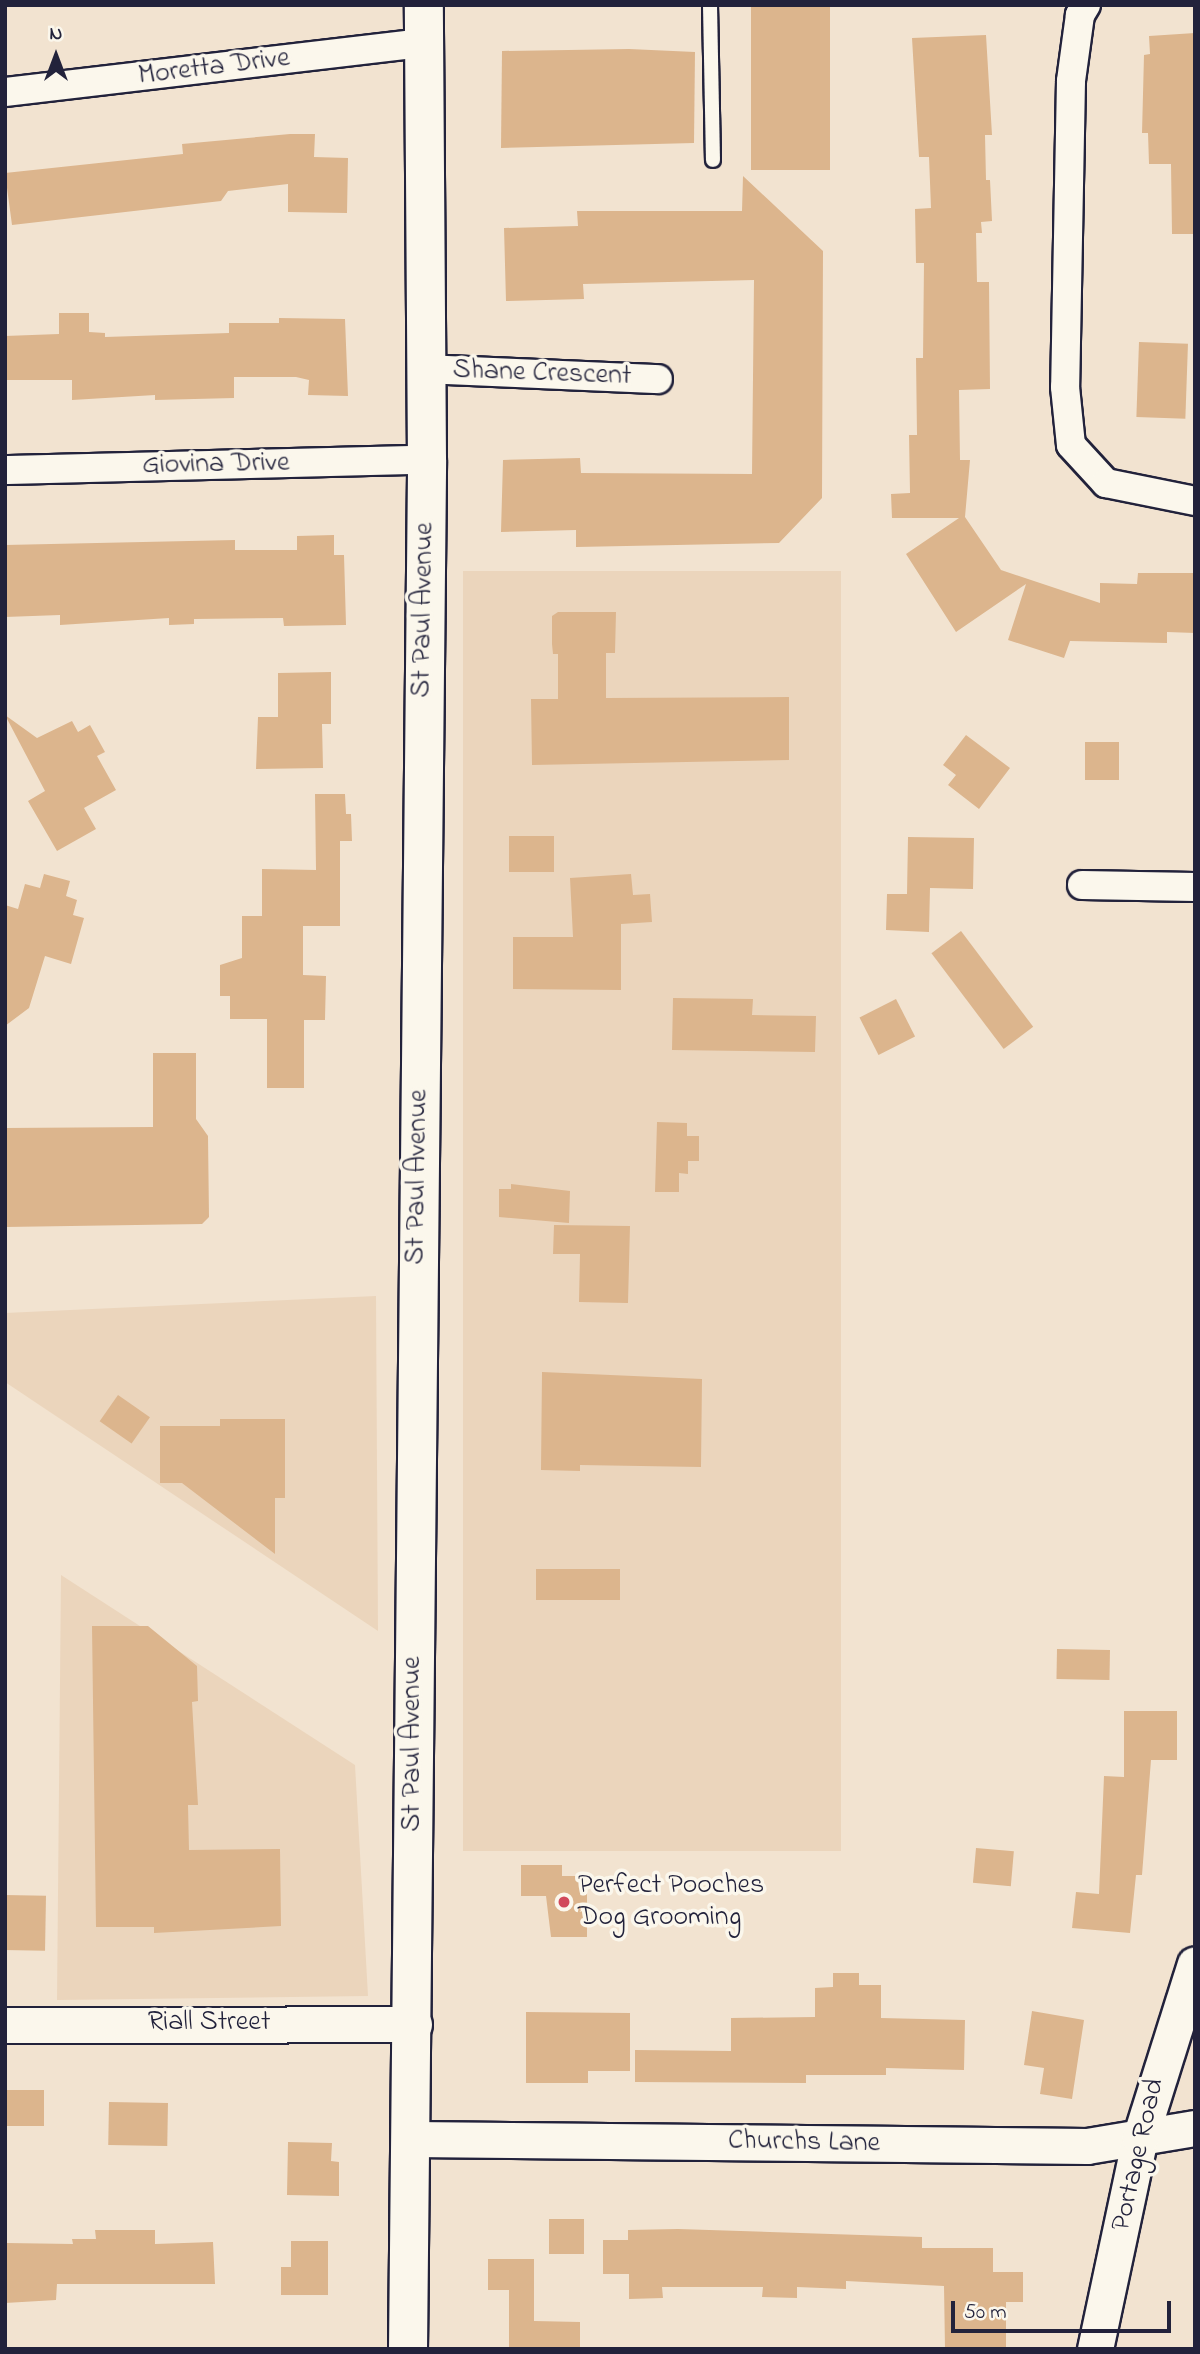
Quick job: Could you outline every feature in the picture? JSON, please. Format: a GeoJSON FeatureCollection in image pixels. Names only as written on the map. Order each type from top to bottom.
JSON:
{"type":"FeatureCollection","features":[{"type":"Feature","properties":{"kind":"main road","name":"St Paul Avenue"},"geometry":{"type":"LineString","coordinates":[[408,2349],[414,2024],[427,460],[424,5]]}},
{"type":"Feature","properties":{"kind":"street"},"geometry":{"type":"LineString","coordinates":[[1086,5],[1080,15],[1071,80],[1065,387],[1071,445],[1106,483],[1195,501]]}},
{"type":"Feature","properties":{"kind":"street","name":"Moretta Drive"},"geometry":{"type":"LineString","coordinates":[[5,92],[424,43]]}},
{"type":"Feature","properties":{"kind":"street","name":"Shane Crescent"},"geometry":{"type":"LineString","coordinates":[[426,369],[658,379]]}},
{"type":"Feature","properties":{"kind":"street","name":"Giovina Drive"},"geometry":{"type":"LineString","coordinates":[[5,470],[427,460]]}},
{"type":"Feature","properties":{"kind":"street"},"geometry":{"type":"LineString","coordinates":[[1082,885],[1195,887]]}},
{"type":"Feature","properties":{"kind":"street","name":"Portage Road"},"geometry":{"type":"LineString","coordinates":[[1096,2349],[1140,2138],[1195,1964]]}},
{"type":"Feature","properties":{"kind":"street","name":"Riall Street"},"geometry":{"type":"LineString","coordinates":[[5,2025],[414,2024]]}},
{"type":"Feature","properties":{"kind":"street","name":"Churchs Lane"},"geometry":{"type":"LineString","coordinates":[[412,2139],[1087,2146],[1195,2128]]}},
{"type":"Feature","properties":{"kind":"lane"},"geometry":{"type":"LineString","coordinates":[[710,5],[713,160]]}},
{"type":"Feature","properties":{"kind":"shaded area"},"geometry":{"type":"Polygon","coordinates":[[[463,571],[841,571],[841,1851],[463,1851],[463,571]]]}},
{"type":"Feature","properties":{"kind":"shaded area"},"geometry":{"type":"Polygon","coordinates":[[[376,1296],[378,1631],[5,1382],[5,1313],[376,1296]]]}},
{"type":"Feature","properties":{"kind":"shaded area"},"geometry":{"type":"Polygon","coordinates":[[[61,1575],[355,1765],[368,1996],[57,2000],[61,1575]]]}},
{"type":"Feature","properties":{"kind":"building"},"geometry":{"type":"Polygon","coordinates":[[[751,5],[830,5],[830,170],[751,170],[751,5]]]}},
{"type":"Feature","properties":{"kind":"building"},"geometry":{"type":"Polygon","coordinates":[[[1195,33],[1195,234],[1172,234],[1171,164],[1149,164],[1148,133],[1142,133],[1144,55],[1150,54],[1149,36],[1195,33]]]}},
{"type":"Feature","properties":{"kind":"building"},"geometry":{"type":"Polygon","coordinates":[[[986,35],[992,135],[985,135],[986,180],[990,180],[992,221],[981,222],[982,233],[976,233],[977,282],[989,282],[990,389],[959,390],[960,460],[970,460],[965,517],[1001,570],[1100,603],[1100,583],[1137,584],[1138,573],[1195,573],[1195,633],[1167,632],[1167,643],[1070,641],[1064,658],[1008,640],[1026,584],[956,632],[906,554],[959,518],[892,518],[891,494],[910,493],[909,435],[917,435],[916,358],[923,358],[924,263],[916,263],[915,209],[931,208],[929,157],[919,157],[912,38],[986,35]]]}},
{"type":"Feature","properties":{"kind":"building"},"geometry":{"type":"Polygon","coordinates":[[[629,49],[695,52],[694,143],[501,148],[502,51],[629,49]]]}},
{"type":"Feature","properties":{"kind":"building"},"geometry":{"type":"Polygon","coordinates":[[[315,134],[314,157],[348,158],[347,213],[288,212],[288,184],[228,191],[221,201],[12,225],[5,173],[183,154],[182,144],[315,134]]]}},
{"type":"Feature","properties":{"kind":"building"},"geometry":{"type":"Polygon","coordinates":[[[743,176],[823,251],[822,498],[779,543],[576,547],[576,530],[501,532],[503,460],[580,458],[581,473],[752,474],[754,280],[583,284],[584,299],[506,301],[504,228],[578,226],[577,211],[742,211],[743,176]]]}},
{"type":"Feature","properties":{"kind":"building"},"geometry":{"type":"Polygon","coordinates":[[[59,313],[89,313],[89,332],[105,333],[105,337],[229,333],[229,323],[279,323],[279,318],[345,319],[348,396],[308,395],[309,380],[296,377],[234,377],[234,398],[155,400],[155,395],[72,400],[72,380],[5,380],[5,336],[59,334],[59,313]]]}},
{"type":"Feature","properties":{"kind":"building"},"geometry":{"type":"Polygon","coordinates":[[[1139,342],[1188,344],[1185,419],[1136,417],[1139,342]]]}},
{"type":"Feature","properties":{"kind":"building"},"geometry":{"type":"Polygon","coordinates":[[[334,535],[334,555],[344,555],[346,625],[284,626],[283,618],[194,619],[194,624],[169,625],[169,618],[60,625],[60,615],[5,617],[5,545],[235,540],[235,550],[297,550],[297,536],[334,535]]]}},
{"type":"Feature","properties":{"kind":"building"},"geometry":{"type":"Polygon","coordinates":[[[558,612],[616,612],[615,653],[606,653],[606,698],[789,697],[789,760],[532,765],[531,699],[558,699],[558,654],[553,654],[552,616],[558,612]]]}},
{"type":"Feature","properties":{"kind":"building"},"geometry":{"type":"Polygon","coordinates":[[[331,672],[331,724],[322,724],[323,768],[256,769],[258,717],[278,717],[278,673],[331,672]]]}},
{"type":"Feature","properties":{"kind":"building"},"geometry":{"type":"Polygon","coordinates":[[[5,715],[37,738],[72,721],[78,732],[90,725],[105,752],[97,756],[116,790],[84,808],[96,829],[57,851],[28,801],[45,791],[5,715]]]}},
{"type":"Feature","properties":{"kind":"building"},"geometry":{"type":"Polygon","coordinates":[[[966,735],[1010,768],[979,809],[948,785],[956,775],[943,765],[966,735]]]}},
{"type":"Feature","properties":{"kind":"building"},"geometry":{"type":"Polygon","coordinates":[[[1085,742],[1119,742],[1119,780],[1085,780],[1085,742]]]}},
{"type":"Feature","properties":{"kind":"building"},"geometry":{"type":"Polygon","coordinates":[[[315,794],[345,794],[346,814],[351,814],[352,841],[340,841],[340,926],[303,926],[303,975],[326,976],[325,1020],[304,1020],[304,1088],[267,1088],[267,1019],[230,1019],[230,996],[220,996],[220,965],[242,958],[242,916],[262,916],[262,869],[316,870],[315,794]]]}},
{"type":"Feature","properties":{"kind":"building"},"geometry":{"type":"Polygon","coordinates":[[[509,836],[554,836],[554,872],[509,872],[509,836]]]}},
{"type":"Feature","properties":{"kind":"building"},"geometry":{"type":"Polygon","coordinates":[[[908,837],[974,838],[973,889],[930,888],[929,932],[886,930],[887,894],[907,894],[908,837]]]}},
{"type":"Feature","properties":{"kind":"building"},"geometry":{"type":"Polygon","coordinates":[[[44,874],[70,881],[66,896],[77,900],[73,915],[84,918],[71,964],[45,956],[29,1008],[5,1026],[5,905],[18,909],[25,884],[40,888],[44,874]]]}},
{"type":"Feature","properties":{"kind":"building"},"geometry":{"type":"Polygon","coordinates":[[[631,874],[633,895],[650,894],[652,922],[621,924],[621,990],[513,989],[513,937],[573,937],[570,878],[631,874]]]}},
{"type":"Feature","properties":{"kind":"building"},"geometry":{"type":"Polygon","coordinates":[[[961,931],[1033,1027],[1004,1049],[931,953],[961,931]]]}},
{"type":"Feature","properties":{"kind":"building"},"geometry":{"type":"Polygon","coordinates":[[[673,998],[753,999],[752,1015],[816,1016],[815,1052],[672,1050],[673,998]]]}},
{"type":"Feature","properties":{"kind":"building"},"geometry":{"type":"Polygon","coordinates":[[[896,999],[915,1036],[879,1055],[859,1018],[896,999]]]}},
{"type":"Feature","properties":{"kind":"building"},"geometry":{"type":"Polygon","coordinates":[[[153,1053],[196,1053],[196,1119],[208,1136],[209,1217],[202,1224],[5,1227],[5,1128],[153,1127],[153,1053]]]}},
{"type":"Feature","properties":{"kind":"building"},"geometry":{"type":"Polygon","coordinates":[[[657,1122],[687,1123],[687,1136],[699,1136],[699,1161],[688,1161],[688,1174],[679,1173],[679,1192],[655,1192],[657,1122]]]}},
{"type":"Feature","properties":{"kind":"building"},"geometry":{"type":"Polygon","coordinates":[[[511,1184],[570,1191],[569,1223],[499,1217],[499,1189],[511,1189],[511,1184]]]}},
{"type":"Feature","properties":{"kind":"building"},"geometry":{"type":"Polygon","coordinates":[[[554,1225],[630,1226],[628,1303],[579,1302],[580,1254],[553,1254],[554,1225]]]}},
{"type":"Feature","properties":{"kind":"building"},"geometry":{"type":"Polygon","coordinates":[[[542,1372],[702,1379],[701,1467],[580,1465],[580,1471],[541,1470],[542,1372]]]}},
{"type":"Feature","properties":{"kind":"building"},"geometry":{"type":"Polygon","coordinates":[[[118,1395],[150,1417],[132,1444],[100,1421],[118,1395]]]}},
{"type":"Feature","properties":{"kind":"building"},"geometry":{"type":"Polygon","coordinates":[[[220,1419],[285,1419],[285,1498],[275,1498],[275,1554],[182,1483],[160,1483],[160,1426],[220,1426],[220,1419]]]}},
{"type":"Feature","properties":{"kind":"building"},"geometry":{"type":"Polygon","coordinates":[[[536,1569],[620,1569],[620,1600],[536,1600],[536,1569]]]}},
{"type":"Feature","properties":{"kind":"building"},"geometry":{"type":"Polygon","coordinates":[[[92,1626],[148,1626],[197,1666],[198,1701],[192,1702],[198,1805],[188,1805],[189,1850],[280,1849],[281,1926],[154,1933],[154,1927],[96,1927],[92,1626]]]}},
{"type":"Feature","properties":{"kind":"building"},"geometry":{"type":"Polygon","coordinates":[[[1057,1649],[1110,1650],[1109,1680],[1056,1679],[1057,1649]]]}},
{"type":"Feature","properties":{"kind":"building"},"geometry":{"type":"Polygon","coordinates":[[[1124,1711],[1177,1711],[1177,1760],[1151,1760],[1142,1875],[1136,1875],[1130,1933],[1072,1928],[1076,1892],[1099,1894],[1104,1776],[1124,1777],[1124,1711]]]}},
{"type":"Feature","properties":{"kind":"building"},"geometry":{"type":"Polygon","coordinates":[[[976,1848],[1014,1851],[1011,1886],[973,1883],[976,1848]]]}},
{"type":"Feature","properties":{"kind":"building"},"geometry":{"type":"Polygon","coordinates":[[[521,1865],[562,1865],[562,1876],[587,1876],[587,1937],[551,1937],[546,1896],[521,1896],[521,1865]]]}},
{"type":"Feature","properties":{"kind":"building"},"geometry":{"type":"Polygon","coordinates":[[[5,1895],[46,1896],[45,1951],[5,1950],[5,1895]]]}},
{"type":"Feature","properties":{"kind":"building"},"geometry":{"type":"Polygon","coordinates":[[[833,1973],[859,1973],[859,1985],[881,1985],[881,2018],[965,2020],[964,2070],[886,2068],[886,2075],[806,2075],[806,2083],[635,2082],[635,2050],[731,2051],[731,2018],[815,2017],[815,1988],[833,1987],[833,1973]]]}},
{"type":"Feature","properties":{"kind":"building"},"geometry":{"type":"Polygon","coordinates":[[[1032,2011],[1084,2020],[1072,2099],[1040,2094],[1044,2068],[1024,2065],[1032,2011]]]}},
{"type":"Feature","properties":{"kind":"building"},"geometry":{"type":"Polygon","coordinates":[[[526,2012],[630,2013],[630,2071],[588,2071],[588,2083],[526,2083],[526,2012]]]}},
{"type":"Feature","properties":{"kind":"building"},"geometry":{"type":"Polygon","coordinates":[[[6,2090],[44,2090],[44,2126],[6,2126],[6,2090]]]}},
{"type":"Feature","properties":{"kind":"building"},"geometry":{"type":"Polygon","coordinates":[[[109,2102],[168,2103],[167,2146],[108,2145],[109,2102]]]}},
{"type":"Feature","properties":{"kind":"building"},"geometry":{"type":"Polygon","coordinates":[[[288,2142],[332,2143],[331,2161],[339,2162],[339,2196],[287,2195],[288,2142]]]}},
{"type":"Feature","properties":{"kind":"building"},"geometry":{"type":"Polygon","coordinates":[[[549,2219],[584,2219],[584,2254],[549,2254],[549,2219]]]}},
{"type":"Feature","properties":{"kind":"building"},"geometry":{"type":"Polygon","coordinates":[[[678,2229],[922,2237],[922,2248],[993,2248],[993,2272],[1023,2272],[1023,2302],[1006,2302],[1006,2349],[945,2349],[944,2286],[846,2281],[846,2289],[797,2287],[797,2298],[762,2297],[763,2287],[662,2287],[663,2298],[629,2299],[629,2274],[603,2274],[603,2240],[628,2240],[628,2230],[678,2229]]]}},
{"type":"Feature","properties":{"kind":"building"},"geometry":{"type":"Polygon","coordinates":[[[95,2230],[155,2230],[155,2244],[213,2242],[215,2284],[57,2284],[56,2300],[5,2303],[6,2243],[73,2244],[72,2239],[96,2239],[95,2230]]]}},
{"type":"Feature","properties":{"kind":"building"},"geometry":{"type":"Polygon","coordinates":[[[291,2241],[328,2241],[328,2295],[281,2295],[281,2267],[291,2267],[291,2241]]]}},
{"type":"Feature","properties":{"kind":"building"},"geometry":{"type":"Polygon","coordinates":[[[488,2259],[534,2259],[534,2321],[580,2322],[580,2349],[509,2349],[509,2290],[488,2290],[488,2259]]]}},
{"type":"Feature","properties":{"kind":"place","name":"Perfect Pooches Dog Grooming"},"geometry":{"type":"Point","coordinates":[564,1902]}}]}
